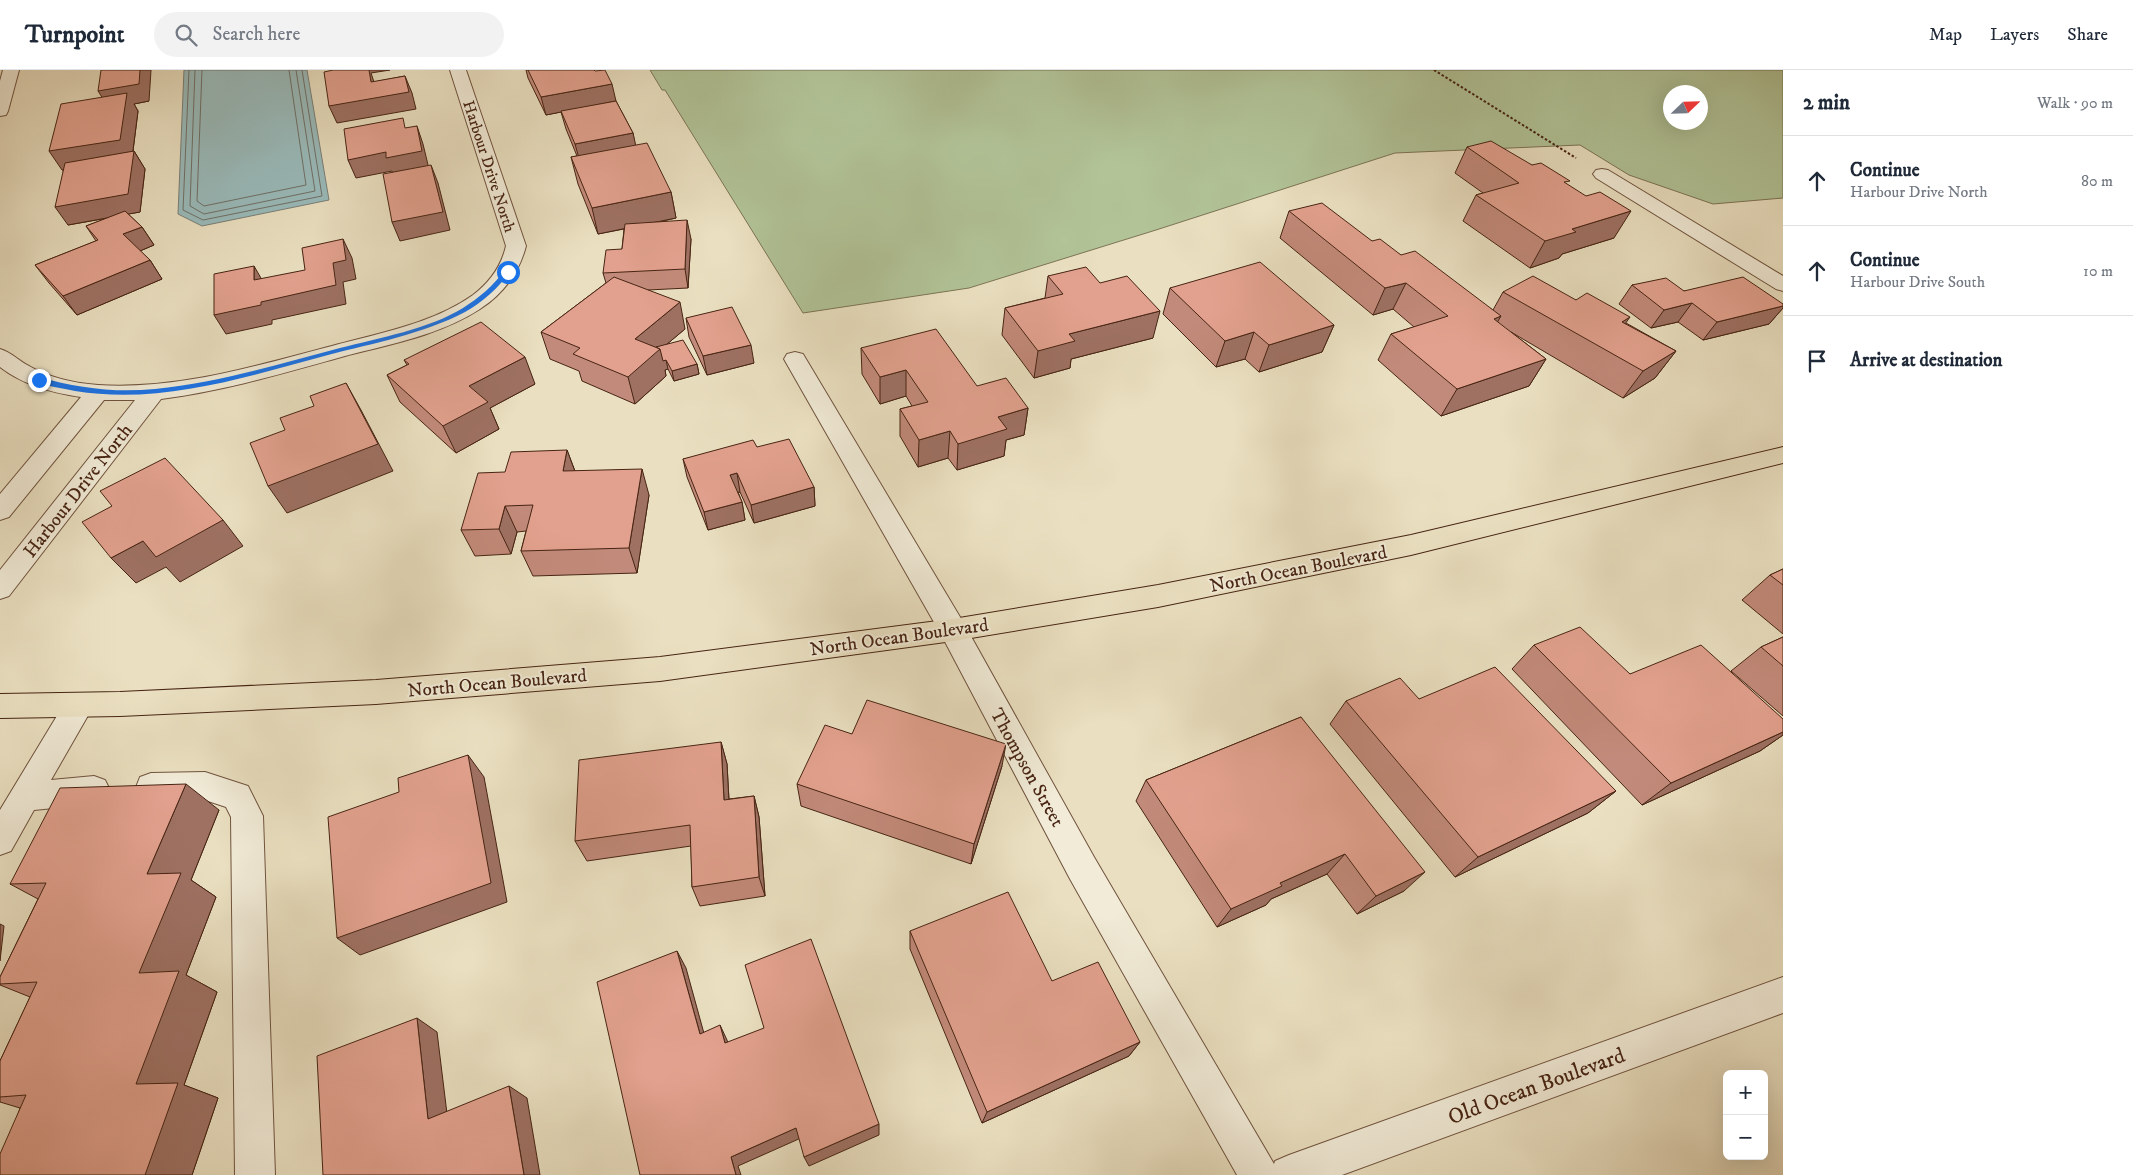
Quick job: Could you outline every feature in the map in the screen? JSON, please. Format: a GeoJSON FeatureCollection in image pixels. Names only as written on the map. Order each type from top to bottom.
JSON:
{"type":"FeatureCollection","features":[{"type":"Feature","properties":{"kind":"main road","name":"North Ocean Boulevard"},"geometry":{"type":"LineString","coordinates":[[0,706],[80,705],[376,692],[660,669],[953,630],[1158,596],[1411,545],[1783,455]]}},
{"type":"Feature","properties":{"kind":"street"},"geometry":{"type":"LineString","coordinates":[[0,111],[11,70]]}},
{"type":"Feature","properties":{"kind":"street","name":"Harbour Drive North"},"geometry":{"type":"LineString","coordinates":[[0,356],[6,362],[39,380],[59,386],[98,392],[154,392],[221,382],[420,329],[465,310],[497,285],[508,272],[514,258],[516,246],[458,70]]}},
{"type":"Feature","properties":{"kind":"street"},"geometry":{"type":"LineString","coordinates":[[1602,174],[1783,285]]}},
{"type":"Feature","properties":{"kind":"street","name":"Thompson Street"},"geometry":{"type":"LineString","coordinates":[[795,359],[953,630],[1082,868],[1259,1175]]}},
{"type":"Feature","properties":{"kind":"street"},"geometry":{"type":"LineString","coordinates":[[0,511],[98,392]]}},
{"type":"Feature","properties":{"kind":"street","name":"Harbour Drive North"},"geometry":{"type":"LineString","coordinates":[[0,589],[154,392]]}},
{"type":"Feature","properties":{"kind":"street"},"geometry":{"type":"LineString","coordinates":[[0,840],[80,705]]}},
{"type":"Feature","properties":{"kind":"street"},"geometry":{"type":"LineString","coordinates":[[25,797],[120,788],[205,786],[237,796],[246,816],[255,1175]]}},
{"type":"Feature","properties":{"kind":"street","name":"Old Ocean Boulevard"},"geometry":{"type":"LineString","coordinates":[[1289,1175],[1783,995]]}},
{"type":"Feature","properties":{"kind":"path"},"geometry":{"type":"LineString","coordinates":[[1434,70],[1602,174]]}},
{"type":"Feature","properties":{"kind":"green space"},"geometry":{"type":"Polygon","coordinates":[[[650,70],[1783,70],[1783,198],[1713,204],[1629,175],[1580,145],[1395,153],[969,288],[803,313],[665,90],[662,90],[650,70]]]}},
{"type":"Feature","properties":{"kind":"water"},"geometry":{"type":"Polygon","coordinates":[[[184,70],[307,70],[329,200],[202,226],[178,214],[184,70]]]}},
{"type":"Feature","properties":{"kind":"building"},"geometry":{"type":"Polygon","coordinates":[[[101,70],[140,70],[139,84],[98,91],[101,70]]]}},
{"type":"Feature","properties":{"kind":"building"},"geometry":{"type":"Polygon","coordinates":[[[333,70],[369,70],[371,82],[405,76],[409,92],[329,106],[324,72],[333,70]]]}},
{"type":"Feature","properties":{"kind":"building"},"geometry":{"type":"Polygon","coordinates":[[[528,70],[605,70],[612,84],[541,97],[528,70]]]}},
{"type":"Feature","properties":{"kind":"building"},"geometry":{"type":"Polygon","coordinates":[[[127,93],[120,140],[49,151],[61,104],[127,93]]]}},
{"type":"Feature","properties":{"kind":"building"},"geometry":{"type":"Polygon","coordinates":[[[616,101],[633,133],[575,144],[561,111],[616,101]]]}},
{"type":"Feature","properties":{"kind":"building"},"geometry":{"type":"Polygon","coordinates":[[[403,118],[405,128],[417,126],[422,151],[386,158],[386,152],[348,160],[344,129],[403,118]]]}},
{"type":"Feature","properties":{"kind":"building"},"geometry":{"type":"Polygon","coordinates":[[[1491,141],[1532,165],[1541,163],[1570,181],[1564,182],[1586,196],[1600,192],[1631,211],[1572,229],[1576,232],[1545,241],[1476,195],[1519,183],[1467,147],[1491,141]]]}},
{"type":"Feature","properties":{"kind":"building"},"geometry":{"type":"Polygon","coordinates":[[[647,143],[671,192],[592,208],[571,157],[647,143]]]}},
{"type":"Feature","properties":{"kind":"building"},"geometry":{"type":"Polygon","coordinates":[[[134,151],[128,194],[55,207],[65,163],[134,151]]]}},
{"type":"Feature","properties":{"kind":"building"},"geometry":{"type":"Polygon","coordinates":[[[431,165],[443,212],[392,222],[383,174],[431,165]]]}},
{"type":"Feature","properties":{"kind":"building"},"geometry":{"type":"Polygon","coordinates":[[[1322,203],[1372,241],[1380,239],[1401,255],[1415,251],[1501,316],[1494,319],[1546,359],[1457,389],[1391,334],[1448,316],[1406,283],[1385,288],[1289,211],[1322,203]]]}},
{"type":"Feature","properties":{"kind":"building"},"geometry":{"type":"Polygon","coordinates":[[[125,211],[142,227],[123,234],[150,260],[63,296],[35,265],[98,240],[86,226],[125,211]]]}},
{"type":"Feature","properties":{"kind":"building"},"geometry":{"type":"Polygon","coordinates":[[[687,220],[685,269],[603,273],[606,250],[622,249],[625,224],[687,220]]]}},
{"type":"Feature","properties":{"kind":"building"},"geometry":{"type":"Polygon","coordinates":[[[343,239],[346,260],[333,263],[336,285],[261,302],[261,305],[214,315],[214,274],[254,266],[254,280],[305,270],[302,248],[343,239]]]}},
{"type":"Feature","properties":{"kind":"building"},"geometry":{"type":"Polygon","coordinates":[[[1260,262],[1334,325],[1269,345],[1254,332],[1225,341],[1170,288],[1260,262]]]}},
{"type":"Feature","properties":{"kind":"building"},"geometry":{"type":"Polygon","coordinates":[[[1086,267],[1100,283],[1127,276],[1160,311],[1069,334],[1075,341],[1038,351],[1005,308],[1063,294],[1048,276],[1086,267]]]}},
{"type":"Feature","properties":{"kind":"building"},"geometry":{"type":"Polygon","coordinates":[[[1533,276],[1576,300],[1587,293],[1630,317],[1622,322],[1676,351],[1643,371],[1503,292],[1533,276]]]}},
{"type":"Feature","properties":{"kind":"building"},"geometry":{"type":"Polygon","coordinates":[[[614,277],[680,302],[635,339],[660,349],[628,377],[573,354],[580,348],[541,332],[614,277]]]}},
{"type":"Feature","properties":{"kind":"building"},"geometry":{"type":"Polygon","coordinates":[[[1743,277],[1783,304],[1783,306],[1717,322],[1692,303],[1664,310],[1632,285],[1666,278],[1684,291],[1743,277]]]}},
{"type":"Feature","properties":{"kind":"building"},"geometry":{"type":"Polygon","coordinates":[[[732,307],[751,345],[703,356],[686,318],[732,307]]]}},
{"type":"Feature","properties":{"kind":"building"},"geometry":{"type":"Polygon","coordinates":[[[481,322],[525,357],[469,386],[488,402],[443,426],[387,375],[409,364],[404,360],[481,322]]]}},
{"type":"Feature","properties":{"kind":"building"},"geometry":{"type":"Polygon","coordinates":[[[936,329],[977,386],[1006,378],[1028,408],[998,417],[1007,429],[958,444],[950,431],[919,440],[900,409],[928,402],[906,370],[880,377],[861,348],[936,329]]]}},
{"type":"Feature","properties":{"kind":"building"},"geometry":{"type":"Polygon","coordinates":[[[683,340],[697,364],[672,371],[666,360],[663,361],[660,349],[656,347],[683,340]]]}},
{"type":"Feature","properties":{"kind":"building"},"geometry":{"type":"Polygon","coordinates":[[[346,383],[378,444],[268,486],[250,443],[285,430],[280,418],[314,406],[310,396],[346,383]]]}},
{"type":"Feature","properties":{"kind":"building"},"geometry":{"type":"Polygon","coordinates":[[[789,439],[814,487],[751,505],[737,473],[730,475],[742,502],[704,512],[683,459],[753,440],[757,447],[789,439]]]}},
{"type":"Feature","properties":{"kind":"building"},"geometry":{"type":"Polygon","coordinates":[[[567,450],[563,471],[642,469],[629,548],[521,551],[533,505],[505,506],[499,529],[461,530],[478,473],[505,472],[511,452],[567,450]]]}},
{"type":"Feature","properties":{"kind":"building"},"geometry":{"type":"Polygon","coordinates":[[[165,458],[223,520],[156,557],[143,541],[111,558],[82,522],[112,506],[100,491],[165,458]]]}},
{"type":"Feature","properties":{"kind":"building"},"geometry":{"type":"Polygon","coordinates":[[[1783,569],[1783,585],[1770,575],[1783,569]]]}},
{"type":"Feature","properties":{"kind":"building"},"geometry":{"type":"Polygon","coordinates":[[[1580,627],[1630,674],[1701,645],[1783,719],[1783,732],[1671,783],[1534,645],[1580,627]]]}},
{"type":"Feature","properties":{"kind":"building"},"geometry":{"type":"Polygon","coordinates":[[[1783,637],[1783,666],[1761,647],[1783,637]]]}},
{"type":"Feature","properties":{"kind":"building"},"geometry":{"type":"Polygon","coordinates":[[[1495,667],[1616,791],[1478,857],[1346,701],[1400,678],[1419,699],[1495,667]]]}},
{"type":"Feature","properties":{"kind":"building"},"geometry":{"type":"Polygon","coordinates":[[[867,700],[1006,744],[974,844],[797,784],[825,725],[852,734],[867,700]]]}},
{"type":"Feature","properties":{"kind":"building"},"geometry":{"type":"Polygon","coordinates":[[[1301,717],[1425,872],[1376,896],[1345,854],[1280,883],[1282,886],[1231,909],[1146,780],[1301,717]]]}},
{"type":"Feature","properties":{"kind":"building"},"geometry":{"type":"Polygon","coordinates":[[[721,742],[724,800],[754,796],[759,877],[692,887],[690,825],[575,841],[579,760],[721,742]]]}},
{"type":"Feature","properties":{"kind":"building"},"geometry":{"type":"Polygon","coordinates":[[[468,755],[491,883],[337,938],[328,817],[399,792],[398,778],[468,755]]]}},
{"type":"Feature","properties":{"kind":"building"},"geometry":{"type":"Polygon","coordinates":[[[186,784],[147,874],[181,873],[139,973],[179,971],[136,1084],[178,1083],[145,1175],[0,1175],[0,1154],[26,1095],[0,1097],[0,1061],[37,982],[0,984],[0,977],[46,883],[10,884],[60,788],[186,784]]]}},
{"type":"Feature","properties":{"kind":"building"},"geometry":{"type":"Polygon","coordinates":[[[1008,892],[1052,981],[1098,962],[1140,1042],[987,1112],[910,931],[1008,892]]]}},
{"type":"Feature","properties":{"kind":"building"},"geometry":{"type":"Polygon","coordinates":[[[811,939],[879,1124],[804,1157],[796,1128],[731,1157],[736,1175],[640,1175],[597,982],[677,951],[700,1034],[720,1025],[725,1043],[764,1028],[745,965],[811,939]]]}},
{"type":"Feature","properties":{"kind":"building"},"geometry":{"type":"Polygon","coordinates":[[[417,1018],[428,1119],[509,1086],[524,1175],[323,1175],[317,1056],[417,1018]]]}},
{"type":"Feature","properties":{"kind":"route"},"geometry":{"type":"LineString","coordinates":[[39,380],[59,386],[98,392],[154,392],[213,384],[420,329],[465,310],[497,285],[508,272]]}}]}
